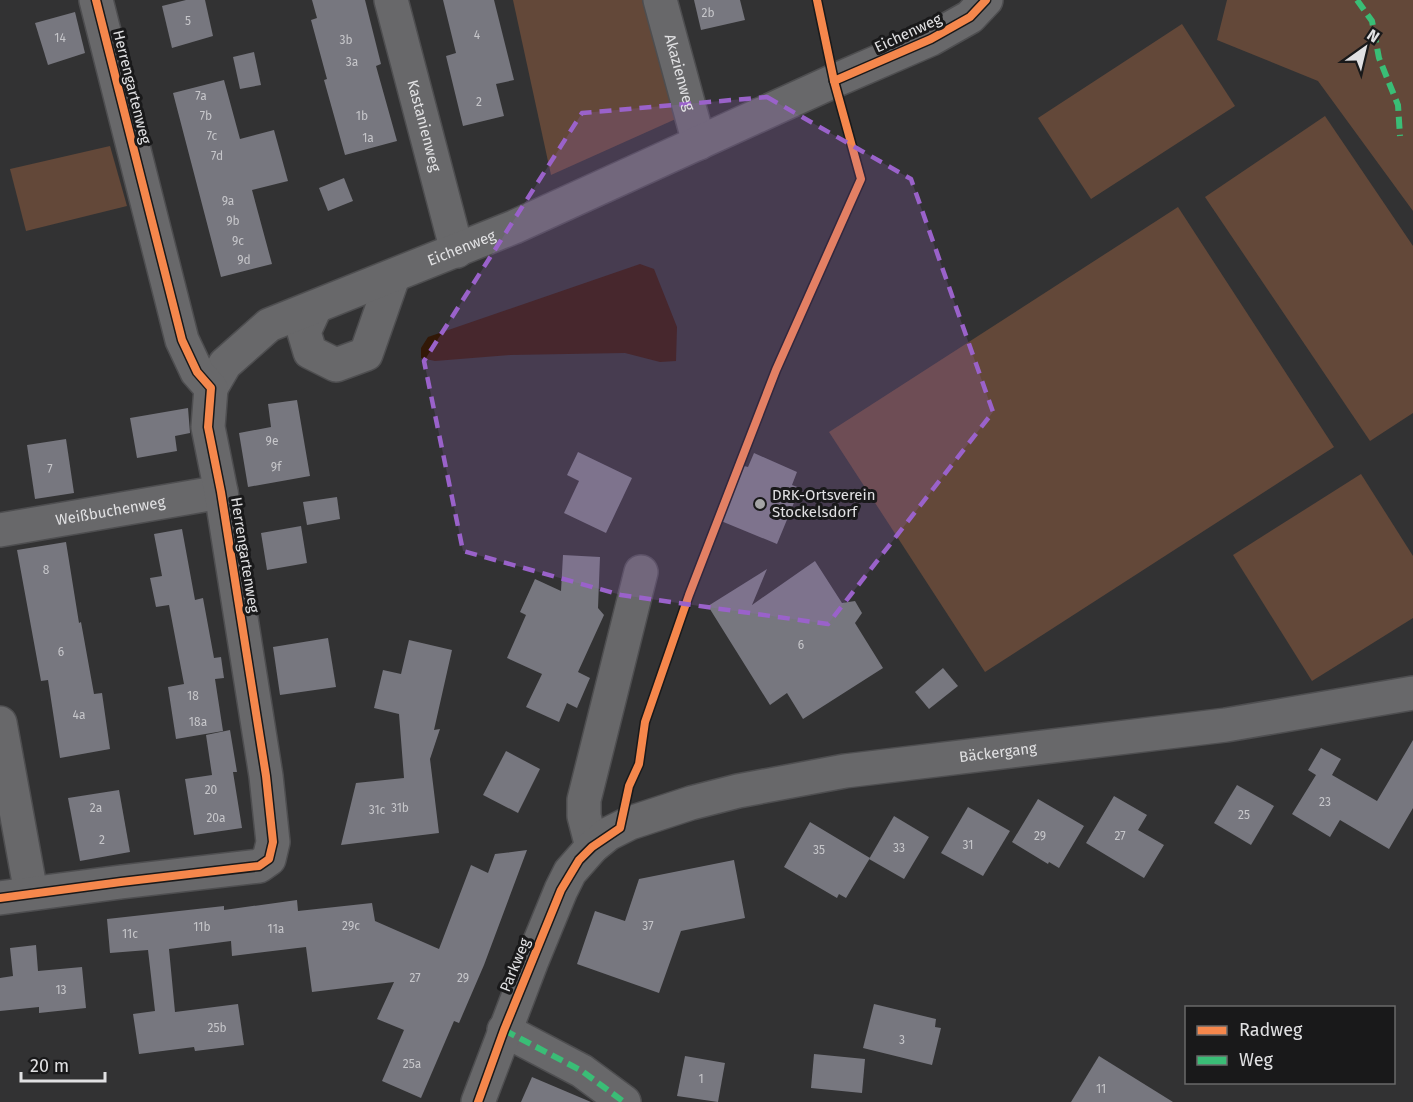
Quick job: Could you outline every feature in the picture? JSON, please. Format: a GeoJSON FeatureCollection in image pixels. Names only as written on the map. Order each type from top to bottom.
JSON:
{"type":"FeatureCollection","features":[{"type":"Feature","properties":{"kind":"street","name":"Herrengartenweg"},"geometry":{"type":"LineString","coordinates":[[16,896],[259,866],[269,859],[273,842],[266,776],[221,492],[208,427],[211,388],[197,372],[182,340],[96,0]]}},
{"type":"Feature","properties":{"kind":"street","name":"Kastanienweg"},"geometry":{"type":"LineString","coordinates":[[391,0],[457,251]]}},
{"type":"Feature","properties":{"kind":"street","name":"Akazienweg"},"geometry":{"type":"LineString","coordinates":[[660,0],[699,143]]}},
{"type":"Feature","properties":{"kind":"street","name":"Eichenweg"},"geometry":{"type":"LineString","coordinates":[[211,388],[225,364],[269,325],[457,251],[931,39],[970,17],[986,0]]}},
{"type":"Feature","properties":{"kind":"street"},"geometry":{"type":"LineString","coordinates":[[315,308],[304,332],[310,352],[336,365],[366,354],[393,277]]}},
{"type":"Feature","properties":{"kind":"street","name":"Weißbuchenweg"},"geometry":{"type":"LineString","coordinates":[[0,530],[221,492]]}},
{"type":"Feature","properties":{"kind":"street"},"geometry":{"type":"LineString","coordinates":[[592,847],[584,816],[584,800],[641,572]]}},
{"type":"Feature","properties":{"kind":"street","name":"Bäckergang"},"geometry":{"type":"LineString","coordinates":[[592,847],[608,834],[630,823],[691,803],[791,781],[845,771],[1226,725],[1413,693]]}},
{"type":"Feature","properties":{"kind":"street"},"geometry":{"type":"LineString","coordinates":[[0,723],[16,896]]}},
{"type":"Feature","properties":{"kind":"street","name":"Parkweg"},"geometry":{"type":"LineString","coordinates":[[478,1102],[504,1030],[561,890],[579,860],[592,847]]}},
{"type":"Feature","properties":{"kind":"street"},"geometry":{"type":"LineString","coordinates":[[504,1030],[582,1071],[624,1102]]}},
{"type":"Feature","properties":{"kind":"highlighted area"},"geometry":{"type":"Polygon","coordinates":[[[767,97],[911,179],[993,412],[828,624],[621,595],[463,551],[424,361],[582,113],[767,97]]]}},
{"type":"Feature","properties":{"kind":"shaded area"},"geometry":{"type":"Polygon","coordinates":[[[513,0],[642,0],[678,118],[551,175],[513,0]]]}},
{"type":"Feature","properties":{"kind":"shaded area"},"geometry":{"type":"Polygon","coordinates":[[[1227,0],[1413,0],[1413,211],[1318,81],[1217,40],[1227,0]]]}},
{"type":"Feature","properties":{"kind":"shaded area"},"geometry":{"type":"Polygon","coordinates":[[[1182,24],[1235,106],[1091,199],[1038,118],[1182,24]]]}},
{"type":"Feature","properties":{"kind":"shaded area"},"geometry":{"type":"Polygon","coordinates":[[[1325,116],[1413,246],[1413,413],[1370,441],[1205,197],[1325,116]]]}},
{"type":"Feature","properties":{"kind":"shaded area"},"geometry":{"type":"Polygon","coordinates":[[[110,146],[127,206],[26,231],[10,169],[110,146]]]}},
{"type":"Feature","properties":{"kind":"shaded area"},"geometry":{"type":"Polygon","coordinates":[[[1178,207],[1334,447],[985,672],[829,432],[1178,207]]]}},
{"type":"Feature","properties":{"kind":"shaded area"},"geometry":{"type":"Polygon","coordinates":[[[640,264],[654,269],[677,327],[676,361],[660,362],[625,353],[510,355],[435,361],[421,358],[421,348],[428,337],[640,264]]]}},
{"type":"Feature","properties":{"kind":"shaded area"},"geometry":{"type":"Polygon","coordinates":[[[1361,474],[1413,556],[1413,618],[1312,681],[1233,555],[1361,474]]]}},
{"type":"Feature","properties":{"kind":"building"},"geometry":{"type":"Polygon","coordinates":[[[186,0],[205,0],[213,36],[172,48],[162,6],[186,0]]]}},
{"type":"Feature","properties":{"kind":"building"},"geometry":{"type":"Polygon","coordinates":[[[312,0],[365,0],[381,64],[376,66],[397,141],[345,155],[324,80],[327,79],[311,20],[317,18],[312,0]]]}},
{"type":"Feature","properties":{"kind":"building"},"geometry":{"type":"Polygon","coordinates":[[[443,0],[494,0],[514,80],[496,84],[504,116],[463,126],[446,56],[456,53],[443,0]]]}},
{"type":"Feature","properties":{"kind":"building"},"geometry":{"type":"Polygon","coordinates":[[[694,0],[740,0],[745,20],[701,30],[694,0]]]}},
{"type":"Feature","properties":{"kind":"building"},"geometry":{"type":"Polygon","coordinates":[[[75,12],[85,53],[48,65],[35,23],[75,12]]]}},
{"type":"Feature","properties":{"kind":"building"},"geometry":{"type":"Polygon","coordinates":[[[254,52],[261,85],[240,89],[233,57],[254,52]]]}},
{"type":"Feature","properties":{"kind":"building"},"geometry":{"type":"Polygon","coordinates":[[[224,80],[240,139],[274,130],[288,181],[252,190],[272,264],[221,277],[173,93],[224,80]]]}},
{"type":"Feature","properties":{"kind":"building"},"geometry":{"type":"Polygon","coordinates":[[[344,178],[353,201],[328,211],[319,188],[344,178]]]}},
{"type":"Feature","properties":{"kind":"building"},"geometry":{"type":"Polygon","coordinates":[[[297,400],[310,476],[248,487],[239,433],[271,427],[268,404],[297,400]]]}},
{"type":"Feature","properties":{"kind":"building"},"geometry":{"type":"Polygon","coordinates":[[[188,408],[190,433],[175,436],[177,451],[137,458],[130,418],[188,408]]]}},
{"type":"Feature","properties":{"kind":"building"},"geometry":{"type":"Polygon","coordinates":[[[66,439],[74,493],[35,499],[27,445],[66,439]]]}},
{"type":"Feature","properties":{"kind":"building"},"geometry":{"type":"Polygon","coordinates":[[[578,452],[632,478],[606,533],[564,513],[579,481],[567,475],[578,452]]]}},
{"type":"Feature","properties":{"kind":"building","name":"DRK-Ortsverein Stockelsdorf"},"geometry":{"type":"Polygon","coordinates":[[[754,453],[797,472],[792,485],[800,488],[777,544],[721,521],[744,466],[748,467],[754,453]]]}},
{"type":"Feature","properties":{"kind":"building"},"geometry":{"type":"Polygon","coordinates":[[[337,497],[340,519],[307,525],[303,502],[337,497]]]}},
{"type":"Feature","properties":{"kind":"building"},"geometry":{"type":"Polygon","coordinates":[[[301,526],[307,563],[267,570],[261,533],[301,526]]]}},
{"type":"Feature","properties":{"kind":"building"},"geometry":{"type":"Polygon","coordinates":[[[182,529],[195,600],[203,598],[214,658],[221,657],[224,678],[215,679],[223,731],[176,739],[168,687],[184,684],[169,605],[156,607],[150,578],[162,576],[154,534],[182,529]]]}},
{"type":"Feature","properties":{"kind":"building"},"geometry":{"type":"Polygon","coordinates":[[[66,542],[79,623],[81,622],[94,694],[102,693],[110,749],[60,758],[48,680],[41,681],[17,550],[66,542]]]}},
{"type":"Feature","properties":{"kind":"building"},"geometry":{"type":"Polygon","coordinates":[[[563,555],[600,557],[598,608],[604,615],[578,672],[590,678],[577,708],[567,703],[559,722],[526,707],[542,674],[507,658],[526,615],[520,612],[535,579],[561,591],[563,555]]]}},
{"type":"Feature","properties":{"kind":"building"},"geometry":{"type":"Polygon","coordinates":[[[815,561],[842,603],[855,601],[862,613],[855,623],[883,668],[803,719],[787,693],[770,705],[708,606],[767,569],[752,605],[815,561]]]}},
{"type":"Feature","properties":{"kind":"building"},"geometry":{"type":"Polygon","coordinates":[[[328,638],[336,687],[280,695],[273,647],[328,638]]]}},
{"type":"Feature","properties":{"kind":"building"},"geometry":{"type":"Polygon","coordinates":[[[409,640],[452,650],[434,730],[440,729],[430,759],[439,833],[341,845],[356,783],[404,778],[399,714],[374,708],[383,670],[401,674],[409,640]]]}},
{"type":"Feature","properties":{"kind":"building"},"geometry":{"type":"Polygon","coordinates":[[[943,668],[958,686],[929,709],[915,692],[943,668]]]}},
{"type":"Feature","properties":{"kind":"building"},"geometry":{"type":"Polygon","coordinates":[[[230,730],[237,772],[233,772],[242,828],[194,835],[185,779],[212,775],[206,735],[230,730]]]}},
{"type":"Feature","properties":{"kind":"building"},"geometry":{"type":"Polygon","coordinates":[[[1413,740],[1413,808],[1389,849],[1340,820],[1330,837],[1292,814],[1316,775],[1308,770],[1321,748],[1341,759],[1332,775],[1377,801],[1413,740]]]}},
{"type":"Feature","properties":{"kind":"building"},"geometry":{"type":"Polygon","coordinates":[[[506,751],[540,769],[518,813],[483,795],[506,751]]]}},
{"type":"Feature","properties":{"kind":"building"},"geometry":{"type":"Polygon","coordinates":[[[1237,785],[1274,806],[1251,845],[1214,823],[1237,785]]]}},
{"type":"Feature","properties":{"kind":"building"},"geometry":{"type":"Polygon","coordinates":[[[119,790],[130,852],[80,861],[68,798],[119,790]]]}},
{"type":"Feature","properties":{"kind":"building"},"geometry":{"type":"Polygon","coordinates":[[[1114,796],[1147,815],[1138,830],[1164,845],[1144,878],[1086,843],[1114,796]]]}},
{"type":"Feature","properties":{"kind":"building"},"geometry":{"type":"Polygon","coordinates":[[[1038,799],[1084,826],[1059,868],[1049,862],[1048,864],[1012,842],[1038,799]]]}},
{"type":"Feature","properties":{"kind":"building"},"geometry":{"type":"Polygon","coordinates":[[[968,807],[1010,831],[983,876],[941,853],[968,807]]]}},
{"type":"Feature","properties":{"kind":"building"},"geometry":{"type":"Polygon","coordinates":[[[894,816],[929,837],[904,879],[869,859],[894,816]]]}},
{"type":"Feature","properties":{"kind":"building"},"geometry":{"type":"Polygon","coordinates":[[[810,822],[870,858],[846,898],[839,894],[837,898],[784,867],[810,822]]]}},
{"type":"Feature","properties":{"kind":"building"},"geometry":{"type":"Polygon","coordinates":[[[527,850],[484,965],[459,1023],[454,1021],[421,1098],[382,1081],[404,1030],[377,1019],[394,982],[312,992],[306,947],[232,956],[231,941],[169,949],[175,1012],[238,1004],[244,1045],[195,1051],[194,1047],[139,1054],[133,1014],[155,1011],[148,950],[110,953],[107,919],[224,906],[224,910],[297,900],[298,911],[372,903],[375,921],[439,949],[471,865],[488,873],[495,854],[527,850]]]}},
{"type":"Feature","properties":{"kind":"building"},"geometry":{"type":"Polygon","coordinates":[[[734,860],[745,918],[681,931],[659,993],[577,964],[595,911],[625,921],[639,879],[734,860]]]}},
{"type":"Feature","properties":{"kind":"building"},"geometry":{"type":"Polygon","coordinates":[[[36,945],[38,971],[82,967],[86,1008],[39,1013],[39,1007],[0,1011],[0,978],[13,976],[10,948],[36,945]]]}},
{"type":"Feature","properties":{"kind":"building"},"geometry":{"type":"Polygon","coordinates":[[[874,1004],[936,1019],[935,1027],[941,1028],[932,1065],[863,1048],[874,1004]]]}},
{"type":"Feature","properties":{"kind":"building"},"geometry":{"type":"Polygon","coordinates":[[[814,1054],[865,1059],[862,1093],[811,1088],[814,1054]]]}},
{"type":"Feature","properties":{"kind":"building"},"geometry":{"type":"Polygon","coordinates":[[[685,1056],[725,1063],[718,1102],[677,1096],[685,1056]]]}},
{"type":"Feature","properties":{"kind":"building"},"geometry":{"type":"Polygon","coordinates":[[[1099,1056],[1173,1102],[1071,1102],[1099,1056]]]}},
{"type":"Feature","properties":{"kind":"building"},"geometry":{"type":"Polygon","coordinates":[[[532,1077],[591,1102],[521,1102],[532,1077]]]}},
{"type":"Feature","properties":{"kind":"marked path"},"geometry":{"type":"LineString","coordinates":[[1357,0],[1372,21],[1379,58],[1398,105],[1400,136]]}},
{"type":"Feature","properties":{"kind":"marked path"},"geometry":{"type":"LineString","coordinates":[[504,1030],[582,1071],[624,1102]]}},
{"type":"Feature","properties":{"kind":"cycle path"},"geometry":{"type":"LineString","coordinates":[[0,898],[259,866],[269,859],[273,842],[266,776],[221,492],[208,427],[211,388],[197,372],[182,340],[96,0]]}},
{"type":"Feature","properties":{"kind":"cycle path"},"geometry":{"type":"LineString","coordinates":[[478,1102],[504,1030],[561,890],[579,860],[592,847],[620,828],[629,786],[639,764],[645,722],[689,595],[776,370],[861,179],[834,81],[817,0]]}},
{"type":"Feature","properties":{"kind":"cycle path"},"geometry":{"type":"LineString","coordinates":[[834,81],[931,39],[970,17],[986,0]]}},
{"type":"Feature","properties":{"kind":"place","name":"DRK-Ortsverein Stockelsdorf"},"geometry":{"type":"Point","coordinates":[760,504]}}]}
